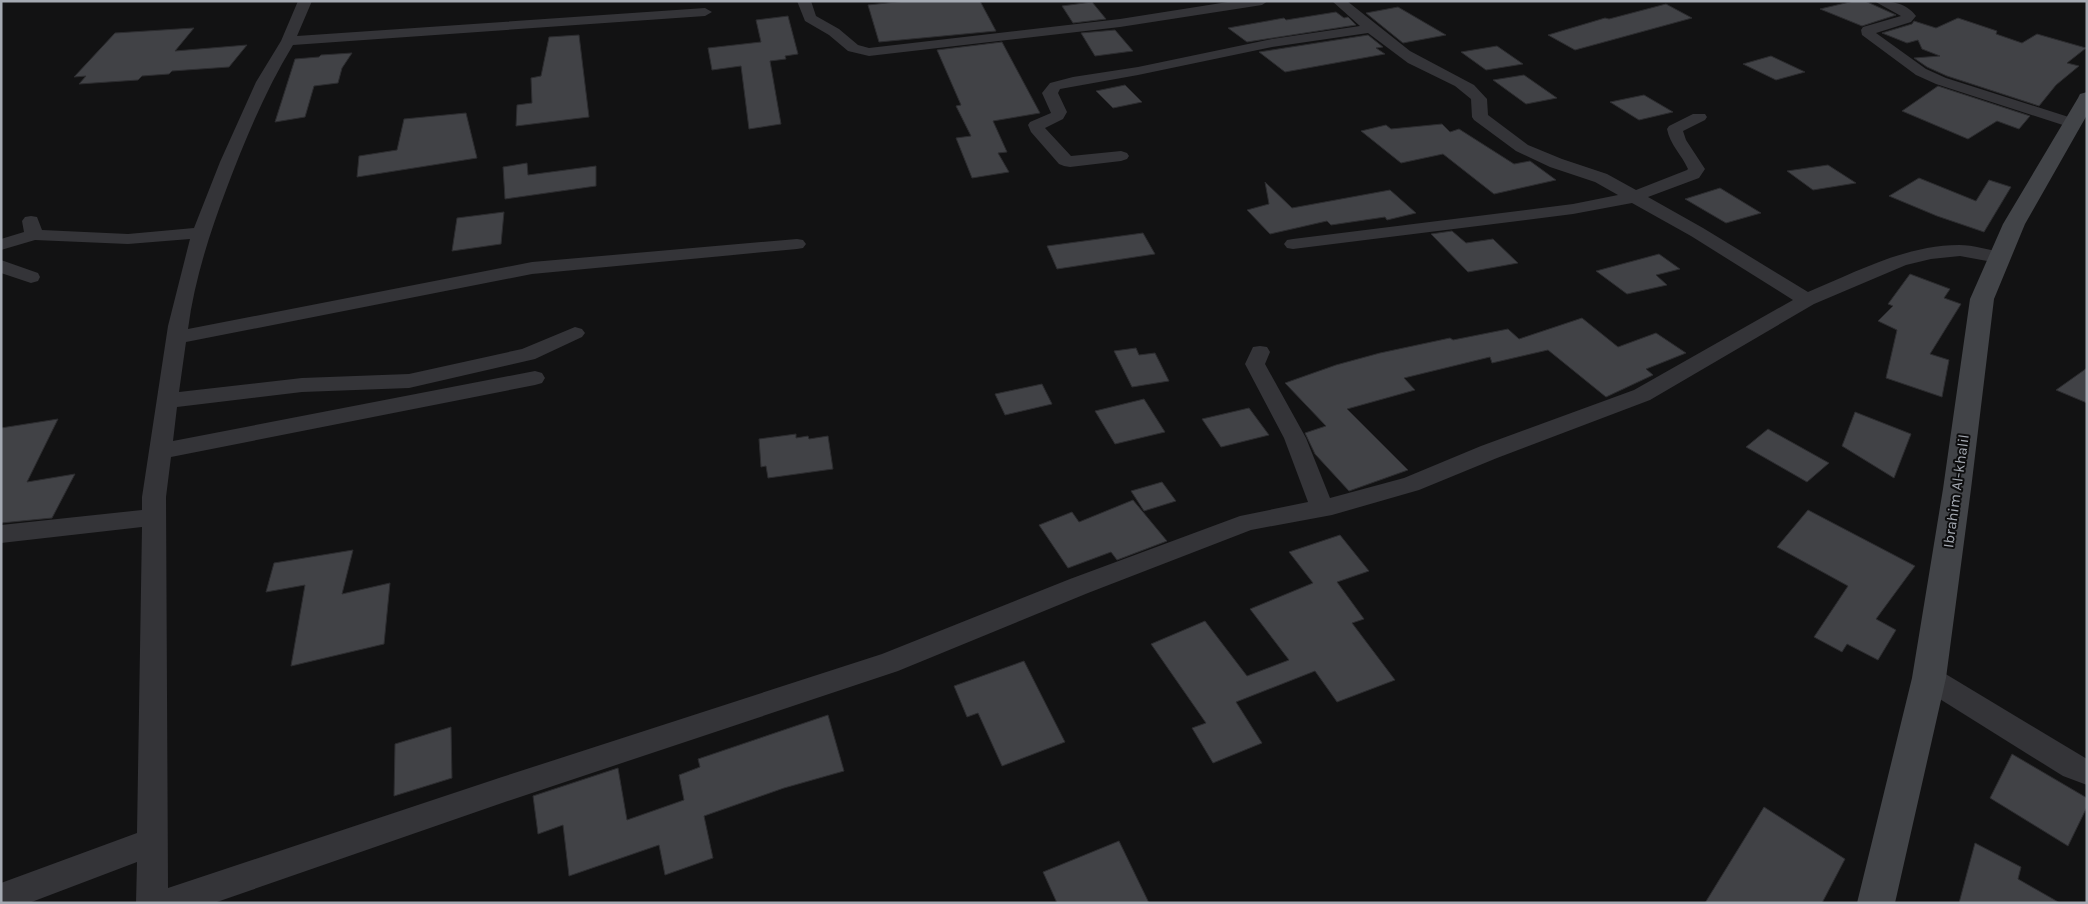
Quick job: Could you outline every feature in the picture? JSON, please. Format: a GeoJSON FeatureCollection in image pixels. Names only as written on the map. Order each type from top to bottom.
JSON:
{"type":"FeatureCollection","features":[{"type":"Feature","properties":{"kind":"street"},"geometry":{"type":"LineString","coordinates":[[152,903],[154,496],[176,338],[201,234],[228,162],[263,82],[288,41],[305,1]]}},
{"type":"Feature","properties":{"kind":"street"},"geometry":{"type":"LineString","coordinates":[[804,1],[810,18],[834,32],[853,48],[869,52],[1120,22],[1262,1]]}},
{"type":"Feature","properties":{"kind":"street"},"geometry":{"type":"LineString","coordinates":[[1338,1],[1406,55],[1458,82],[1477,96],[1480,101],[1478,108],[1480,116],[1522,148],[1556,163],[1602,178],[1697,232],[1807,300]]}},
{"type":"Feature","properties":{"kind":"street"},"geometry":{"type":"LineString","coordinates":[[1880,1],[1905,12],[1909,16],[1906,19],[1874,27],[1868,30],[1869,35],[1921,72],[1941,82],[2072,123]]}},
{"type":"Feature","properties":{"kind":"street"},"geometry":{"type":"LineString","coordinates":[[288,41],[705,12]]}},
{"type":"Feature","properties":{"kind":"street"},"geometry":{"type":"LineString","coordinates":[[1121,156],[1070,162],[1060,154],[1037,129],[1036,125],[1057,116],[1059,112],[1050,93],[1055,86],[1272,43],[1372,28]]}},
{"type":"Feature","properties":{"kind":"street","name":"Ibrahim Al-khalil"},"geometry":{"type":"LineString","coordinates":[[1876,903],[1929,678],[1957,489],[1982,299],[1998,257],[2029,196],[2087,98]]}},
{"type":"Feature","properties":{"kind":"street"},"geometry":{"type":"LineString","coordinates":[[1293,244],[1573,209],[1634,197],[1693,174],[1697,169],[1693,159],[1675,138],[1675,129],[1699,117]]}},
{"type":"Feature","properties":{"kind":"street"},"geometry":{"type":"LineString","coordinates":[[1,245],[32,228],[128,239],[201,234]]}},
{"type":"Feature","properties":{"kind":"street"},"geometry":{"type":"LineString","coordinates":[[176,338],[532,268],[797,244]]}},
{"type":"Feature","properties":{"kind":"street"},"geometry":{"type":"LineString","coordinates":[[168,903],[511,787],[889,664],[1079,586],[1248,522],[1322,507],[1411,484],[1489,452],[1642,395],[1807,300],[1907,259],[1960,250],[1998,257]]}},
{"type":"Feature","properties":{"kind":"street"},"geometry":{"type":"LineString","coordinates":[[1,266],[31,277]]}},
{"type":"Feature","properties":{"kind":"street"},"geometry":{"type":"LineString","coordinates":[[167,401],[302,385],[409,381],[528,354],[575,333]]}},
{"type":"Feature","properties":{"kind":"street"},"geometry":{"type":"LineString","coordinates":[[1260,352],[1255,364],[1296,438],[1322,507]]}},
{"type":"Feature","properties":{"kind":"street"},"geometry":{"type":"LineString","coordinates":[[160,452],[535,378]]}},
{"type":"Feature","properties":{"kind":"street"},"geometry":{"type":"LineString","coordinates":[[1,534],[154,516]]}},
{"type":"Feature","properties":{"kind":"street"},"geometry":{"type":"LineString","coordinates":[[1929,678],[2073,768],[2087,772]]}},
{"type":"Feature","properties":{"kind":"street"},"geometry":{"type":"LineString","coordinates":[[1,898],[152,842]]}},
{"type":"Feature","properties":{"kind":"building"},"geometry":{"type":"Polygon","coordinates":[[[906,1],[980,1],[996,31],[879,42],[868,5],[906,1]]]}},
{"type":"Feature","properties":{"kind":"building"},"geometry":{"type":"Polygon","coordinates":[[[1854,1],[1865,1],[1896,15],[1862,26],[1820,9],[1854,1]]]}},
{"type":"Feature","properties":{"kind":"building"},"geometry":{"type":"Polygon","coordinates":[[[1092,2],[1106,19],[1073,23],[1062,6],[1092,2]]]}},
{"type":"Feature","properties":{"kind":"building"},"geometry":{"type":"Polygon","coordinates":[[[1666,4],[1692,18],[1575,50],[1548,35],[1605,18],[1609,19],[1666,4]]]}},
{"type":"Feature","properties":{"kind":"building"},"geometry":{"type":"Polygon","coordinates":[[[1398,7],[1446,35],[1403,43],[1366,13],[1398,7]]]}},
{"type":"Feature","properties":{"kind":"building"},"geometry":{"type":"Polygon","coordinates":[[[1336,12],[1344,18],[1348,17],[1356,25],[1247,42],[1228,28],[1284,18],[1286,20],[1336,12]]]}},
{"type":"Feature","properties":{"kind":"building"},"geometry":{"type":"Polygon","coordinates":[[[788,16],[798,54],[785,56],[786,59],[770,61],[781,124],[749,129],[741,66],[712,70],[708,48],[761,42],[756,20],[788,16]]]}},
{"type":"Feature","properties":{"kind":"building"},"geometry":{"type":"Polygon","coordinates":[[[1958,18],[1997,31],[1996,34],[2022,43],[2037,34],[2086,48],[2067,63],[2079,66],[2056,85],[2039,106],[1947,76],[1927,67],[1914,58],[1940,56],[1922,49],[1918,40],[1907,43],[1882,33],[1912,24],[1914,21],[1936,28],[1958,18]]]}},
{"type":"Feature","properties":{"kind":"building"},"geometry":{"type":"Polygon","coordinates":[[[194,28],[175,51],[247,45],[229,67],[172,71],[169,74],[142,76],[138,80],[79,84],[86,76],[74,77],[115,33],[194,28]]]}},
{"type":"Feature","properties":{"kind":"building"},"geometry":{"type":"Polygon","coordinates":[[[1115,30],[1133,51],[1095,56],[1081,33],[1115,30]]]}},
{"type":"Feature","properties":{"kind":"building"},"geometry":{"type":"Polygon","coordinates":[[[579,35],[589,117],[516,126],[517,105],[532,103],[531,78],[541,76],[549,37],[579,35]]]}},
{"type":"Feature","properties":{"kind":"building"},"geometry":{"type":"Polygon","coordinates":[[[1368,35],[1383,47],[1376,48],[1385,54],[1285,72],[1259,52],[1368,35]]]}},
{"type":"Feature","properties":{"kind":"building"},"geometry":{"type":"Polygon","coordinates":[[[1002,42],[1040,113],[993,121],[1007,152],[998,153],[1009,172],[972,178],[956,138],[971,136],[956,106],[961,105],[937,50],[1002,42]]]}},
{"type":"Feature","properties":{"kind":"building"},"geometry":{"type":"Polygon","coordinates":[[[1497,46],[1523,64],[1486,70],[1461,52],[1497,46]]]}},
{"type":"Feature","properties":{"kind":"building"},"geometry":{"type":"Polygon","coordinates":[[[352,53],[342,68],[338,83],[314,86],[305,117],[275,122],[295,59],[352,53]]]}},
{"type":"Feature","properties":{"kind":"building"},"geometry":{"type":"Polygon","coordinates":[[[1771,56],[1805,72],[1776,80],[1743,64],[1771,56]]]}},
{"type":"Feature","properties":{"kind":"building"},"geometry":{"type":"Polygon","coordinates":[[[1524,75],[1557,98],[1526,104],[1493,80],[1524,75]]]}},
{"type":"Feature","properties":{"kind":"building"},"geometry":{"type":"Polygon","coordinates":[[[1125,85],[1142,102],[1113,108],[1096,91],[1125,85]]]}},
{"type":"Feature","properties":{"kind":"building"},"geometry":{"type":"Polygon","coordinates":[[[1938,86],[2030,116],[2019,129],[1997,121],[1968,139],[1902,111],[1938,86]]]}},
{"type":"Feature","properties":{"kind":"building"},"geometry":{"type":"Polygon","coordinates":[[[1644,95],[1673,112],[1639,120],[1610,102],[1644,95]]]}},
{"type":"Feature","properties":{"kind":"building"},"geometry":{"type":"Polygon","coordinates":[[[466,113],[477,158],[357,177],[359,156],[397,150],[404,119],[466,113]]]}},
{"type":"Feature","properties":{"kind":"building"},"geometry":{"type":"Polygon","coordinates":[[[1442,124],[1450,132],[1459,129],[1514,164],[1530,161],[1556,180],[1494,194],[1443,154],[1401,163],[1361,131],[1386,125],[1391,129],[1442,124]]]}},
{"type":"Feature","properties":{"kind":"building"},"geometry":{"type":"Polygon","coordinates":[[[527,163],[528,175],[596,166],[596,186],[505,199],[503,167],[527,163]]]}},
{"type":"Feature","properties":{"kind":"building"},"geometry":{"type":"Polygon","coordinates":[[[1828,165],[1856,183],[1813,190],[1787,171],[1828,165]]]}},
{"type":"Feature","properties":{"kind":"building"},"geometry":{"type":"Polygon","coordinates":[[[1919,178],[1976,201],[1989,180],[2011,187],[1984,232],[1937,216],[1889,196],[1919,178]]]}},
{"type":"Feature","properties":{"kind":"building"},"geometry":{"type":"Polygon","coordinates":[[[1265,182],[1292,208],[1390,190],[1416,213],[1387,220],[1385,217],[1331,225],[1327,221],[1270,234],[1247,210],[1269,204],[1265,182]]]}},
{"type":"Feature","properties":{"kind":"building"},"geometry":{"type":"Polygon","coordinates":[[[1720,188],[1761,213],[1726,223],[1685,199],[1720,188]]]}},
{"type":"Feature","properties":{"kind":"building"},"geometry":{"type":"Polygon","coordinates":[[[504,212],[501,244],[452,251],[457,218],[504,212]]]}},
{"type":"Feature","properties":{"kind":"building"},"geometry":{"type":"Polygon","coordinates":[[[1452,231],[1466,243],[1493,239],[1518,263],[1468,272],[1431,234],[1452,231]]]}},
{"type":"Feature","properties":{"kind":"building"},"geometry":{"type":"Polygon","coordinates":[[[1143,233],[1155,254],[1057,269],[1047,246],[1143,233]]]}},
{"type":"Feature","properties":{"kind":"building"},"geometry":{"type":"Polygon","coordinates":[[[1659,254],[1680,269],[1656,275],[1667,285],[1627,294],[1596,271],[1659,254]]]}},
{"type":"Feature","properties":{"kind":"building"},"geometry":{"type":"Polygon","coordinates":[[[1910,274],[1950,289],[1944,298],[1961,304],[1930,354],[1949,360],[1942,397],[1886,378],[1897,330],[1878,321],[1893,306],[1888,304],[1910,274]]]}},
{"type":"Feature","properties":{"kind":"building"},"geometry":{"type":"Polygon","coordinates":[[[1582,318],[1618,347],[1656,333],[1686,353],[1646,369],[1653,375],[1606,397],[1548,350],[1492,363],[1490,357],[1404,378],[1415,390],[1347,409],[1408,470],[1349,491],[1315,454],[1305,433],[1326,426],[1285,383],[1336,365],[1380,353],[1450,338],[1453,340],[1508,329],[1519,339],[1582,318]]]}},
{"type":"Feature","properties":{"kind":"building"},"geometry":{"type":"Polygon","coordinates":[[[1136,348],[1139,355],[1155,353],[1169,381],[1132,387],[1114,351],[1136,348]]]}},
{"type":"Feature","properties":{"kind":"building"},"geometry":{"type":"Polygon","coordinates":[[[2087,368],[2087,403],[2056,390],[2087,368]]]}},
{"type":"Feature","properties":{"kind":"building"},"geometry":{"type":"Polygon","coordinates":[[[1042,384],[1052,404],[1005,415],[995,394],[1042,384]]]}},
{"type":"Feature","properties":{"kind":"building"},"geometry":{"type":"Polygon","coordinates":[[[1144,399],[1165,432],[1115,444],[1095,411],[1144,399]]]}},
{"type":"Feature","properties":{"kind":"building"},"geometry":{"type":"Polygon","coordinates":[[[1249,408],[1269,435],[1221,447],[1202,419],[1249,408]]]}},
{"type":"Feature","properties":{"kind":"building"},"geometry":{"type":"Polygon","coordinates":[[[1855,412],[1911,434],[1894,478],[1842,446],[1855,412]]]}},
{"type":"Feature","properties":{"kind":"building"},"geometry":{"type":"Polygon","coordinates":[[[58,419],[27,482],[75,474],[52,518],[1,523],[1,428],[58,419]]]}},
{"type":"Feature","properties":{"kind":"building"},"geometry":{"type":"Polygon","coordinates":[[[1768,429],[1829,463],[1807,482],[1746,447],[1768,429]]]}},
{"type":"Feature","properties":{"kind":"building"},"geometry":{"type":"Polygon","coordinates":[[[796,434],[796,438],[808,436],[809,439],[828,436],[833,469],[768,478],[766,466],[761,467],[759,439],[796,434]]]}},
{"type":"Feature","properties":{"kind":"building"},"geometry":{"type":"Polygon","coordinates":[[[1162,482],[1176,501],[1144,511],[1131,491],[1162,482]]]}},
{"type":"Feature","properties":{"kind":"building"},"geometry":{"type":"Polygon","coordinates":[[[1133,500],[1167,541],[1117,560],[1111,552],[1068,568],[1039,525],[1072,512],[1079,522],[1133,500]]]}},
{"type":"Feature","properties":{"kind":"building"},"geometry":{"type":"Polygon","coordinates":[[[1808,510],[1915,566],[1876,619],[1896,630],[1878,660],[1847,644],[1842,652],[1814,637],[1848,586],[1777,547],[1808,510]]]}},
{"type":"Feature","properties":{"kind":"building"},"geometry":{"type":"Polygon","coordinates":[[[1340,535],[1369,571],[1337,582],[1364,619],[1352,623],[1395,680],[1337,702],[1315,671],[1236,702],[1262,743],[1213,763],[1192,728],[1206,723],[1151,644],[1205,621],[1247,676],[1289,660],[1250,609],[1313,583],[1289,552],[1340,535]]]}},
{"type":"Feature","properties":{"kind":"building"},"geometry":{"type":"Polygon","coordinates":[[[353,550],[342,594],[390,583],[384,644],[291,666],[305,585],[266,592],[274,563],[353,550]]]}},
{"type":"Feature","properties":{"kind":"building"},"geometry":{"type":"Polygon","coordinates":[[[1024,661],[1065,742],[1002,766],[978,713],[967,717],[954,686],[1024,661]]]}},
{"type":"Feature","properties":{"kind":"building"},"geometry":{"type":"Polygon","coordinates":[[[828,715],[844,771],[784,788],[704,816],[713,858],[665,875],[659,845],[569,876],[563,825],[538,834],[533,796],[618,768],[627,820],[684,800],[679,775],[700,767],[698,759],[828,715]]]}},
{"type":"Feature","properties":{"kind":"building"},"geometry":{"type":"Polygon","coordinates":[[[451,727],[452,778],[394,796],[395,744],[451,727]]]}},
{"type":"Feature","properties":{"kind":"building"},"geometry":{"type":"Polygon","coordinates":[[[2012,754],[2087,798],[2087,807],[2068,846],[1990,798],[2012,754]]]}},
{"type":"Feature","properties":{"kind":"building"},"geometry":{"type":"Polygon","coordinates":[[[1764,807],[1845,859],[1822,903],[1705,903],[1764,807]]]}},
{"type":"Feature","properties":{"kind":"building"},"geometry":{"type":"Polygon","coordinates":[[[1119,841],[1149,903],[1057,903],[1043,872],[1119,841]]]}},
{"type":"Feature","properties":{"kind":"building"},"geometry":{"type":"Polygon","coordinates":[[[1975,843],[2021,867],[2018,879],[2060,903],[1959,903],[1975,843]]]}}]}
